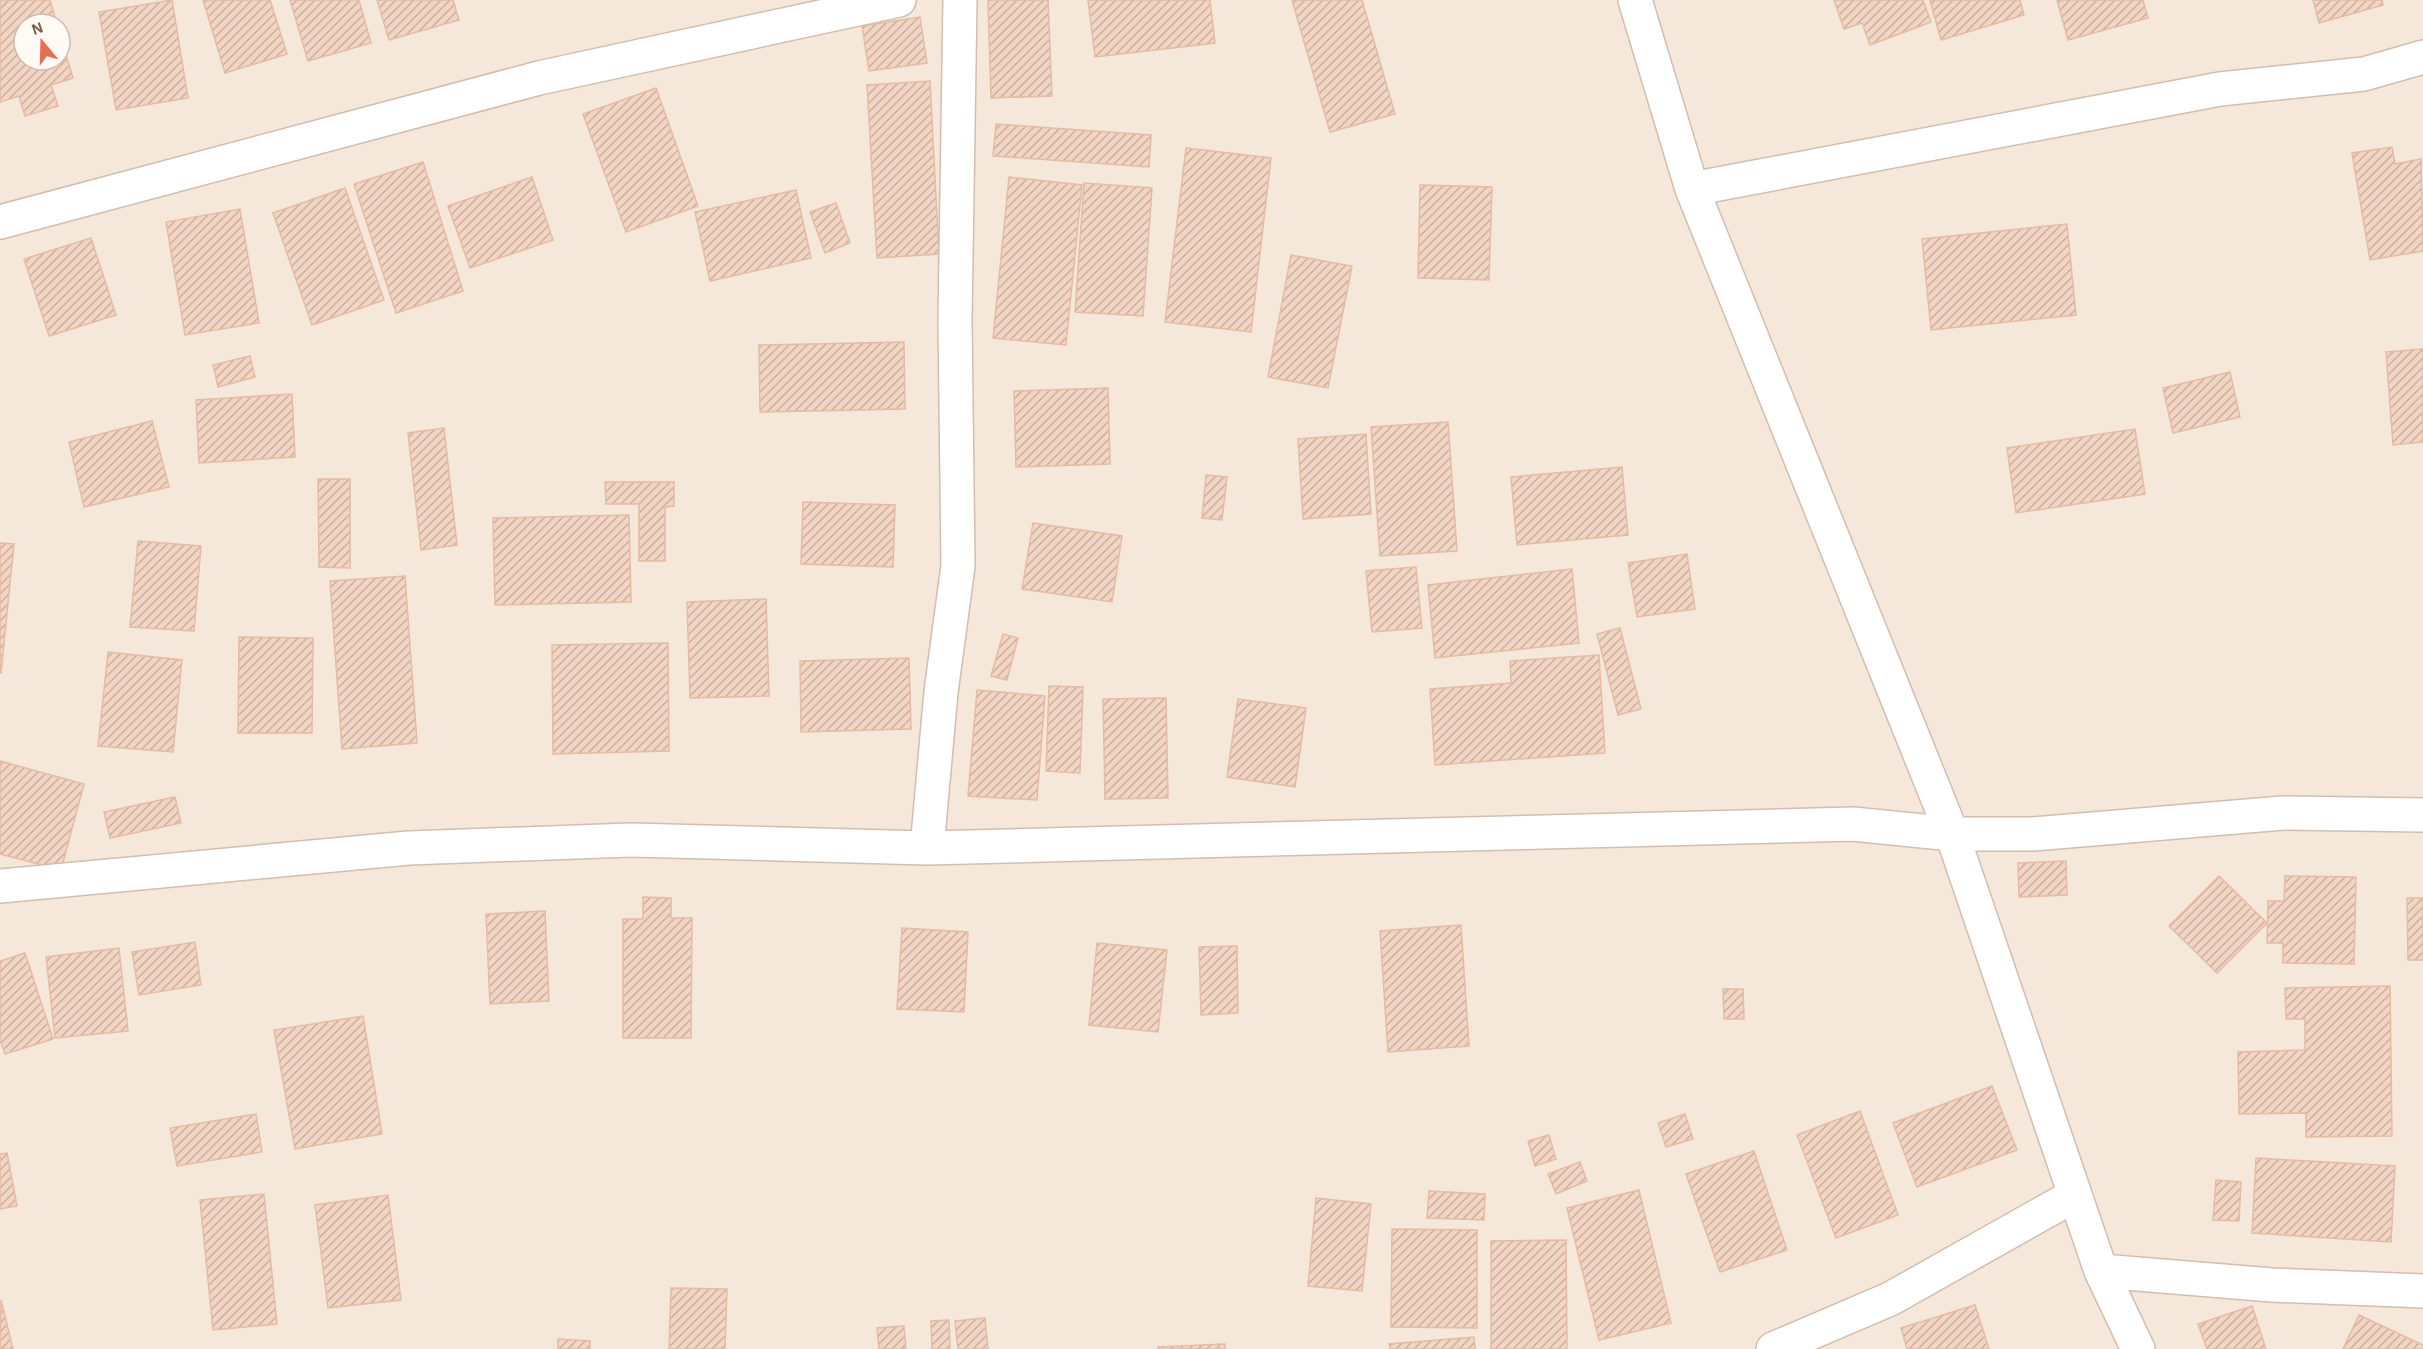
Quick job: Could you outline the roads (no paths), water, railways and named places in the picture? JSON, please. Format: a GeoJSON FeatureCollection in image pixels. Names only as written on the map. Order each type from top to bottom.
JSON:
{"type":"FeatureCollection","features":[{"type":"Feature","properties":{"kind":"street"},"geometry":{"type":"LineString","coordinates":[[0,222],[539,78],[898,0]]}},
{"type":"Feature","properties":{"kind":"street"},"geometry":{"type":"LineString","coordinates":[[927,848],[941,692],[958,566],[955,320],[960,0]]}},
{"type":"Feature","properties":{"kind":"street"},"geometry":{"type":"LineString","coordinates":[[1635,0],[1692,189],[1952,834],[2101,1271],[2138,1349]]}},
{"type":"Feature","properties":{"kind":"street"},"geometry":{"type":"LineString","coordinates":[[1692,189],[2220,89],[2364,74],[2423,57]]}},
{"type":"Feature","properties":{"kind":"street"},"geometry":{"type":"LineString","coordinates":[[0,886],[409,848],[632,840],[927,848],[1853,824],[1952,834],[2033,834],[2283,813],[2423,815]]}},
{"type":"Feature","properties":{"kind":"street"},"geometry":{"type":"LineString","coordinates":[[1773,1349],[1890,1299],[2075,1195]]}},
{"type":"Feature","properties":{"kind":"street"},"geometry":{"type":"LineString","coordinates":[[2101,1271],[2272,1286],[2423,1291]]}}]}
